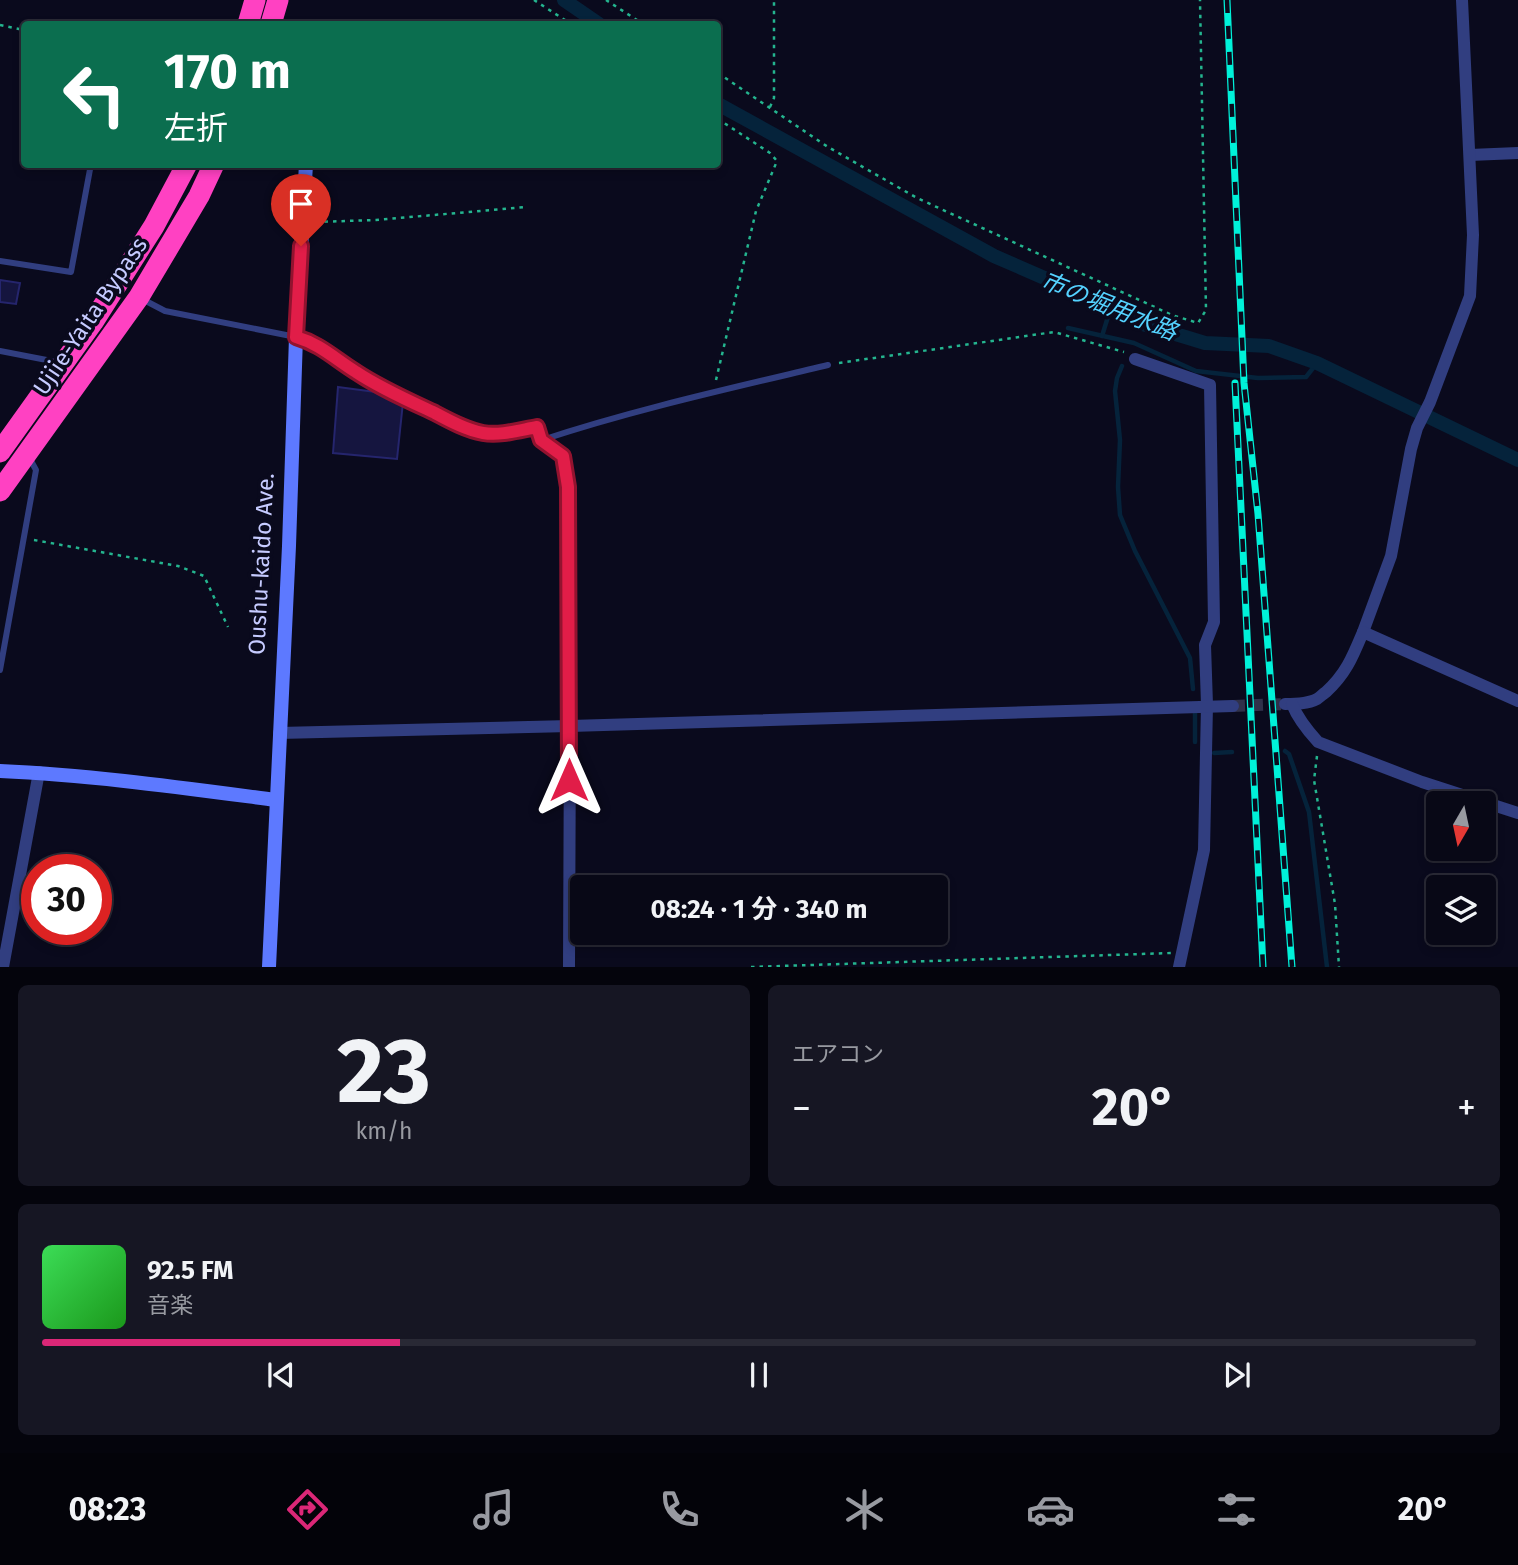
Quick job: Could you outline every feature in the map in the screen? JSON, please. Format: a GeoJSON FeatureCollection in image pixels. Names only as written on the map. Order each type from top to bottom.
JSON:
{"type":"FeatureCollection","features":[{"type":"Feature","properties":{"kind":"highway"},"geometry":{"type":"LineString","coordinates":[[249,21],[255,0]]}},
{"type":"Feature","properties":{"kind":"highway"},"geometry":{"type":"LineString","coordinates":[[272,21],[278,0]]}},
{"type":"Feature","properties":{"kind":"highway"},"geometry":{"type":"LineString","coordinates":[[286,21],[291,0]]}},
{"type":"Feature","properties":{"kind":"highway","name":"Ujiie-Yaita Bypass"},"geometry":{"type":"LineString","coordinates":[[0,452],[93,322],[168,203],[185,168]]}},
{"type":"Feature","properties":{"kind":"highway","name":"Ujiie-Yaita Bypass"},"geometry":{"type":"LineString","coordinates":[[0,491],[139,297],[187,217],[212,168]]}},
{"type":"Feature","properties":{"kind":"main road","name":"Oushu-kaido Ave."},"geometry":{"type":"LineString","coordinates":[[269,967],[306,168]]}},
{"type":"Feature","properties":{"kind":"main road"},"geometry":{"type":"LineString","coordinates":[[0,771],[39,772],[276,800]]}},
{"type":"Feature","properties":{"kind":"street"},"geometry":{"type":"LineString","coordinates":[[1462,0],[1473,235],[1470,296],[1430,402],[1417,428],[1391,556],[1349,665],[1341,678],[1317,699],[1288,704],[1318,742],[1422,782],[1518,813]]}},
{"type":"Feature","properties":{"kind":"street"},"geometry":{"type":"LineString","coordinates":[[1470,155],[1518,153]]}},
{"type":"Feature","properties":{"kind":"street"},"geometry":{"type":"LineString","coordinates":[[296,337],[316,344],[356,373],[450,421],[481,433],[493,434],[537,427],[541,440],[563,456],[568,487],[569,967]]}},
{"type":"Feature","properties":{"kind":"street"},"geometry":{"type":"LineString","coordinates":[[1135,359],[1210,385],[1214,622],[1205,645],[1207,705],[1204,850],[1179,967]]}},
{"type":"Feature","properties":{"kind":"street"},"geometry":{"type":"LineString","coordinates":[[1363,632],[1518,701]]}},
{"type":"Feature","properties":{"kind":"street"},"geometry":{"type":"LineString","coordinates":[[279,733],[1233,706]]}},
{"type":"Feature","properties":{"kind":"street"},"geometry":{"type":"LineString","coordinates":[[3,967],[39,772]]}},
{"type":"Feature","properties":{"kind":"lane"},"geometry":{"type":"LineString","coordinates":[[0,261],[71,272],[90,168]]}},
{"type":"Feature","properties":{"kind":"lane"},"geometry":{"type":"LineString","coordinates":[[139,297],[165,311],[296,337]]}},
{"type":"Feature","properties":{"kind":"lane"},"geometry":{"type":"LineString","coordinates":[[0,351],[57,362],[60,367]]}},
{"type":"Feature","properties":{"kind":"lane"},"geometry":{"type":"LineString","coordinates":[[541,440],[718,390],[828,365]]}},
{"type":"Feature","properties":{"kind":"lane"},"geometry":{"type":"LineString","coordinates":[[0,670],[36,470],[33,461],[26,455]]}},
{"type":"Feature","properties":{"kind":"path"},"geometry":{"type":"LineString","coordinates":[[534,0],[566,21]]}},
{"type":"Feature","properties":{"kind":"path"},"geometry":{"type":"LineString","coordinates":[[606,0],[638,21]]}},
{"type":"Feature","properties":{"kind":"path"},"geometry":{"type":"LineString","coordinates":[[770,107],[774,98],[774,0]]}},
{"type":"Feature","properties":{"kind":"path"},"geometry":{"type":"LineString","coordinates":[[721,75],[828,147],[917,198],[1172,315],[1198,323],[1206,310],[1200,0]]}},
{"type":"Feature","properties":{"kind":"path"},"geometry":{"type":"LineString","coordinates":[[0,25],[21,29]]}},
{"type":"Feature","properties":{"kind":"path"},"geometry":{"type":"LineString","coordinates":[[718,390],[716,380],[756,211],[777,161],[770,153],[721,121]]}},
{"type":"Feature","properties":{"kind":"path"},"geometry":{"type":"LineString","coordinates":[[302,223],[376,220],[526,207]]}},
{"type":"Feature","properties":{"kind":"path"},"geometry":{"type":"LineString","coordinates":[[828,365],[1054,332],[1131,354],[1135,359]]}},
{"type":"Feature","properties":{"kind":"path"},"geometry":{"type":"LineString","coordinates":[[24,539],[178,566],[204,576],[229,627]]}},
{"type":"Feature","properties":{"kind":"path"},"geometry":{"type":"LineString","coordinates":[[1318,742],[1314,780],[1335,904],[1339,967]]}},
{"type":"Feature","properties":{"kind":"path"},"geometry":{"type":"LineString","coordinates":[[751,967],[1181,952]]}},
{"type":"Feature","properties":{"kind":"building"},"geometry":{"type":"Polygon","coordinates":[[[0,280],[20,283],[16,304],[0,302],[0,280]]]}},
{"type":"Feature","properties":{"kind":"building"},"geometry":{"type":"Polygon","coordinates":[[[338,387],[383,393],[403,402],[397,459],[333,453],[338,387]]]}},
{"type":"Feature","properties":{"kind":"waterway","name":"市の堀用水路"},"geometry":{"type":"LineString","coordinates":[[564,0],[595,21]]}},
{"type":"Feature","properties":{"kind":"waterway","name":"市の堀用水路"},"geometry":{"type":"LineString","coordinates":[[721,106],[994,256],[1111,307],[1136,322],[1205,343],[1269,346],[1317,363],[1518,460]]}},
{"type":"Feature","properties":{"kind":"waterway"},"geometry":{"type":"LineString","coordinates":[[1102,336],[1111,307]]}},
{"type":"Feature","properties":{"kind":"waterway"},"geometry":{"type":"LineString","coordinates":[[1068,328],[1134,343],[1196,371],[1258,378],[1306,377],[1317,363]]}},
{"type":"Feature","properties":{"kind":"waterway"},"geometry":{"type":"LineString","coordinates":[[1122,366],[1115,391],[1120,440],[1120,515],[1135,551],[1190,658],[1193,689]]}},
{"type":"Feature","properties":{"kind":"waterway"},"geometry":{"type":"LineString","coordinates":[[1195,712],[1195,742]]}},
{"type":"Feature","properties":{"kind":"waterway"},"geometry":{"type":"LineString","coordinates":[[1285,751],[1289,754],[1309,812],[1327,967]]}},
{"type":"Feature","properties":{"kind":"waterway"},"geometry":{"type":"LineString","coordinates":[[1214,753],[1232,752]]}},
{"type":"Feature","properties":{"kind":"tunnel"},"geometry":{"type":"LineString","coordinates":[[1233,706],[1285,704]]}},
{"type":"Feature","properties":{"kind":"railway"},"geometry":{"type":"LineString","coordinates":[[1227,0],[1244,383],[1258,514],[1292,967]]}},
{"type":"Feature","properties":{"kind":"railway"},"geometry":{"type":"LineString","coordinates":[[1235,383],[1263,967]]}},
{"type":"Feature","properties":{"kind":"route"},"geometry":{"type":"LineString","coordinates":[[301,246],[296,337],[316,344],[356,373],[470,429],[493,434],[537,427],[541,440],[563,456],[568,487],[569,780]]}}]}
